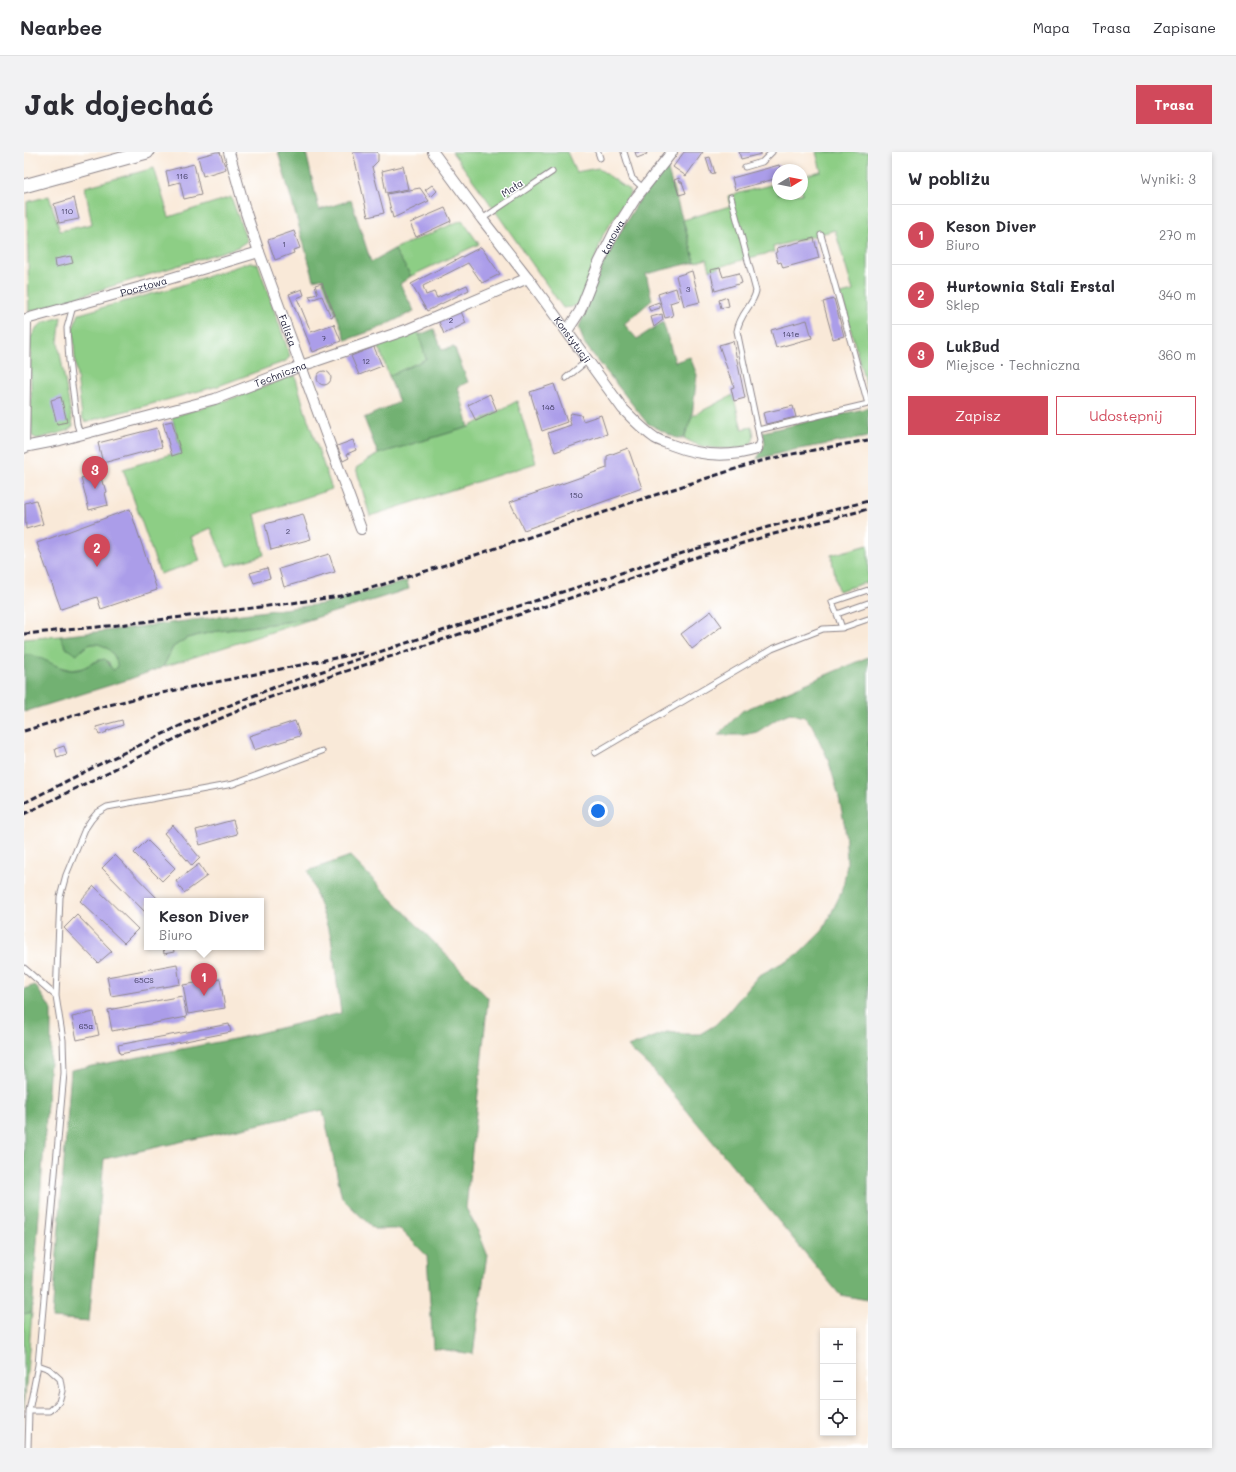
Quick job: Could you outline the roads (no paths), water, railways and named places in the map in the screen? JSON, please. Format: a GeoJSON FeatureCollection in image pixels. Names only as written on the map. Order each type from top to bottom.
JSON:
{"type":"FeatureCollection","features":[{"type":"Feature","properties":{"kind":"street"},"geometry":{"type":"LineString","coordinates":[[28,182],[147,152]]}},
{"type":"Feature","properties":{"kind":"street","name":"Falista"},"geometry":{"type":"LineString","coordinates":[[229,152],[246,213],[361,529]]}},
{"type":"Feature","properties":{"kind":"street","name":"Konstytucji"},"geometry":{"type":"LineString","coordinates":[[433,152],[482,219],[528,278],[623,409],[637,424],[656,439],[684,450],[710,455],[745,453],[757,449]]}},
{"type":"Feature","properties":{"kind":"street","name":"Łanowa"},"geometry":{"type":"LineString","coordinates":[[567,331],[580,311],[599,263],[615,232],[643,188],[672,152]]}},
{"type":"Feature","properties":{"kind":"street","name":"Pocztowa"},"geometry":{"type":"LineString","coordinates":[[24,448],[26,319],[260,252]]}},
{"type":"Feature","properties":{"kind":"street","name":"Techniczna"},"geometry":{"type":"LineString","coordinates":[[24,448],[215,399],[301,366],[406,330],[528,278]]}},
{"type":"Feature","properties":{"kind":"lane"},"geometry":{"type":"LineString","coordinates":[[598,152],[600,158]]}},
{"type":"Feature","properties":{"kind":"lane"},"geometry":{"type":"LineString","coordinates":[[624,152],[632,178],[643,188]]}},
{"type":"Feature","properties":{"kind":"lane"},"geometry":{"type":"LineString","coordinates":[[745,167],[762,162],[772,152]]}},
{"type":"Feature","properties":{"kind":"lane","name":"Mała"},"geometry":{"type":"LineString","coordinates":[[482,219],[552,172]]}},
{"type":"Feature","properties":{"kind":"lane"},"geometry":{"type":"LineString","coordinates":[[731,197],[756,291],[755,296],[740,318],[737,331],[760,441],[757,449]]}},
{"type":"Feature","properties":{"kind":"lane"},"geometry":{"type":"LineString","coordinates":[[758,430],[868,404],[821,234]]}},
{"type":"Feature","properties":{"kind":"lane"},"geometry":{"type":"LineString","coordinates":[[73,306],[67,328],[69,361],[77,424],[80,434]]}},
{"type":"Feature","properties":{"kind":"lane"},"geometry":{"type":"LineString","coordinates":[[566,378],[588,360]]}},
{"type":"Feature","properties":{"kind":"lane"},"geometry":{"type":"LineString","coordinates":[[842,628],[832,602],[868,590]]}},
{"type":"Feature","properties":{"kind":"lane"},"geometry":{"type":"LineString","coordinates":[[837,614],[868,603]]}},
{"type":"Feature","properties":{"kind":"lane"},"geometry":{"type":"LineString","coordinates":[[595,753],[772,649],[823,629],[842,628],[868,619]]}},
{"type":"Feature","properties":{"kind":"lane"},"geometry":{"type":"LineString","coordinates":[[28,1448],[29,1411],[38,1365],[64,1073],[63,1040],[56,996],[60,896],[73,856],[85,829],[91,820],[97,813],[107,808],[233,784],[322,751]]}},
{"type":"Feature","properties":{"kind":"lane"},"geometry":{"type":"LineString","coordinates":[[24,968],[56,996]]}},
{"type":"Feature","properties":{"kind":"lane"},"geometry":{"type":"LineString","coordinates":[[29,1411],[50,1411],[59,1402],[62,1391],[60,1379],[49,1369],[38,1365]]}},
{"type":"Feature","properties":{"kind":"railway"},"geometry":{"type":"LineString","coordinates":[[24,634],[118,625],[340,596],[365,590],[436,568],[757,462],[868,440]]}},
{"type":"Feature","properties":{"kind":"railway"},"geometry":{"type":"LineString","coordinates":[[24,803],[96,766],[186,723],[275,687],[689,551],[768,527],[868,501]]}},
{"type":"Feature","properties":{"kind":"railway"},"geometry":{"type":"LineString","coordinates":[[24,814],[189,732],[268,698],[337,674],[690,559],[770,535],[868,509]]}},
{"type":"Feature","properties":{"kind":"railway"},"geometry":{"type":"LineString","coordinates":[[24,731],[101,707],[142,697],[365,652]]}},
{"type":"Feature","properties":{"kind":"place","name":"LukBud"},"geometry":{"type":"Point","coordinates":[95,489]}},
{"type":"Feature","properties":{"kind":"place","name":"Hurtownia Stali Erstal"},"geometry":{"type":"Point","coordinates":[97,567]}},
{"type":"Feature","properties":{"kind":"place","name":"Keson Diver"},"geometry":{"type":"Point","coordinates":[204,996]}}]}
